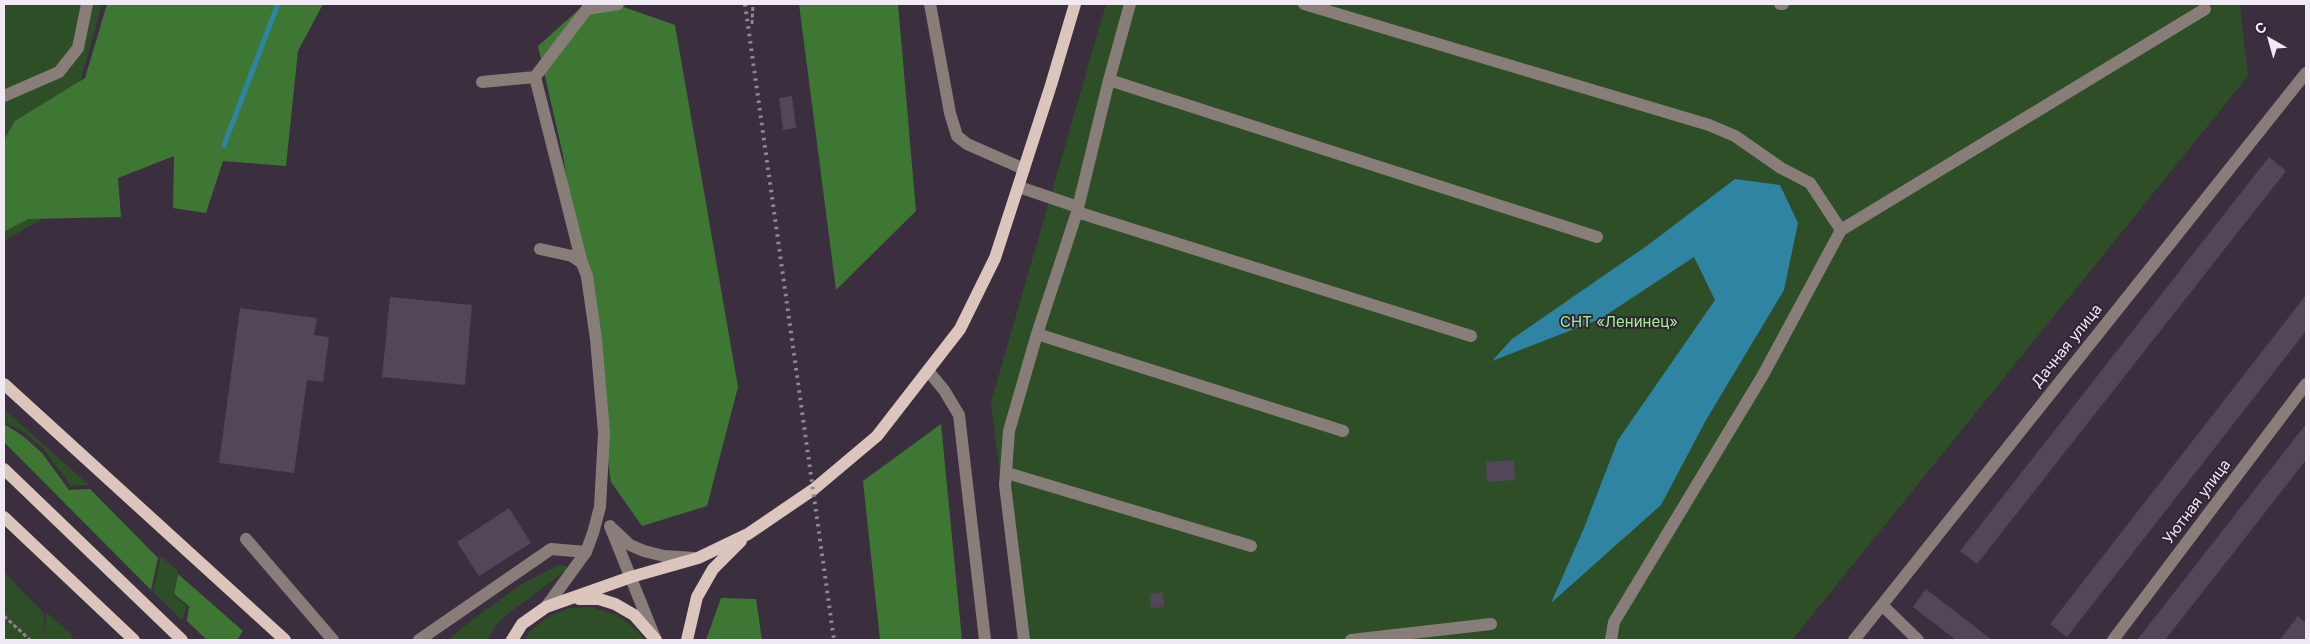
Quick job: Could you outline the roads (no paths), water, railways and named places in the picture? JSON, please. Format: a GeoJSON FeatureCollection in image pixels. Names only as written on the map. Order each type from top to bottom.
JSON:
{"type":"FeatureCollection","features":[{"type":"Feature","properties":{"kind":"main road"},"geometry":{"type":"LineString","coordinates":[[512,640],[522,624],[546,607],[631,577],[698,558],[748,534],[814,488],[877,436],[929,372],[960,329],[995,258],[1019,187],[1075,4]]}},
{"type":"Feature","properties":{"kind":"main road"},"geometry":{"type":"LineString","coordinates":[[4,384],[286,640]]}},
{"type":"Feature","properties":{"kind":"main road"},"geometry":{"type":"LineString","coordinates":[[4,469],[182,640]]}},
{"type":"Feature","properties":{"kind":"main road"},"geometry":{"type":"LineString","coordinates":[[4,517],[134,640]]}},
{"type":"Feature","properties":{"kind":"main road"},"geometry":{"type":"LineString","coordinates":[[687,640],[698,597],[713,569],[748,534]]}},
{"type":"Feature","properties":{"kind":"main road"},"geometry":{"type":"LineString","coordinates":[[569,599],[599,599],[615,604],[634,615],[656,640]]}},
{"type":"Feature","properties":{"kind":"street"},"geometry":{"type":"LineString","coordinates":[[4,96],[59,72],[78,48],[87,4]]}},
{"type":"Feature","properties":{"kind":"street"},"geometry":{"type":"LineString","coordinates":[[482,82],[535,77],[587,10],[618,4]]}},
{"type":"Feature","properties":{"kind":"street"},"geometry":{"type":"LineString","coordinates":[[930,4],[950,113],[957,136],[967,144],[1024,170]]}},
{"type":"Feature","properties":{"kind":"street"},"geometry":{"type":"LineString","coordinates":[[1024,640],[1005,485],[1009,431],[1037,334],[1077,210],[1130,4]]}},
{"type":"Feature","properties":{"kind":"street"},"geometry":{"type":"LineString","coordinates":[[1304,4],[1709,125],[1726,132],[1781,168],[1810,183],[1841,230]]}},
{"type":"Feature","properties":{"kind":"street"},"geometry":{"type":"LineString","coordinates":[[1611,640],[1614,622],[1763,375],[1841,230],[2205,9]]}},
{"type":"Feature","properties":{"kind":"street","name":"Дачная улица"},"geometry":{"type":"LineString","coordinates":[[1854,640],[2306,73]]}},
{"type":"Feature","properties":{"kind":"street"},"geometry":{"type":"LineString","coordinates":[[535,77],[582,263],[587,276],[596,339],[604,433],[600,507],[586,552],[546,607]]}},
{"type":"Feature","properties":{"kind":"street"},"geometry":{"type":"LineString","coordinates":[[1109,80],[1597,237]]}},
{"type":"Feature","properties":{"kind":"street"},"geometry":{"type":"LineString","coordinates":[[1019,187],[1077,210],[1471,336]]}},
{"type":"Feature","properties":{"kind":"street"},"geometry":{"type":"LineString","coordinates":[[540,249],[572,256],[582,263]]}},
{"type":"Feature","properties":{"kind":"street"},"geometry":{"type":"LineString","coordinates":[[1037,334],[1342,431]]}},
{"type":"Feature","properties":{"kind":"street"},"geometry":{"type":"LineString","coordinates":[[929,372],[944,390],[959,415],[985,640]]}},
{"type":"Feature","properties":{"kind":"street","name":"Уютная улица"},"geometry":{"type":"LineString","coordinates":[[2113,640],[2306,384]]}},
{"type":"Feature","properties":{"kind":"street"},"geometry":{"type":"LineString","coordinates":[[1007,473],[1251,546]]}},
{"type":"Feature","properties":{"kind":"street"},"geometry":{"type":"LineString","coordinates":[[600,507],[610,526],[656,640]]}},
{"type":"Feature","properties":{"kind":"street"},"geometry":{"type":"LineString","coordinates":[[610,526],[630,545],[644,551],[664,556],[698,558]]}},
{"type":"Feature","properties":{"kind":"street"},"geometry":{"type":"LineString","coordinates":[[246,539],[333,640]]}},
{"type":"Feature","properties":{"kind":"street"},"geometry":{"type":"LineString","coordinates":[[419,640],[551,549],[586,552]]}},
{"type":"Feature","properties":{"kind":"street"},"geometry":{"type":"LineString","coordinates":[[1882,605],[1918,640]]}},
{"type":"Feature","properties":{"kind":"street"},"geometry":{"type":"LineString","coordinates":[[1351,640],[1491,624]]}},
{"type":"Feature","properties":{"kind":"water"},"geometry":{"type":"Polygon","coordinates":[[[1735,179],[1780,185],[1798,223],[1784,290],[1706,420],[1661,505],[1551,603],[1584,528],[1618,440],[1715,300],[1694,257],[1600,319],[1492,361],[1512,339],[1648,245],[1735,179]]]}},
{"type":"Feature","properties":{"kind":"waterway"},"geometry":{"type":"LineString","coordinates":[[224,145],[278,4]]}},
{"type":"Feature","properties":{"kind":"railway"},"geometry":{"type":"LineString","coordinates":[[745,4],[834,640]]}},
{"type":"Feature","properties":{"kind":"park label","name":"СНТ «Ленинец»"},"geometry":{"type":"Point","coordinates":[1619,322]}}]}
